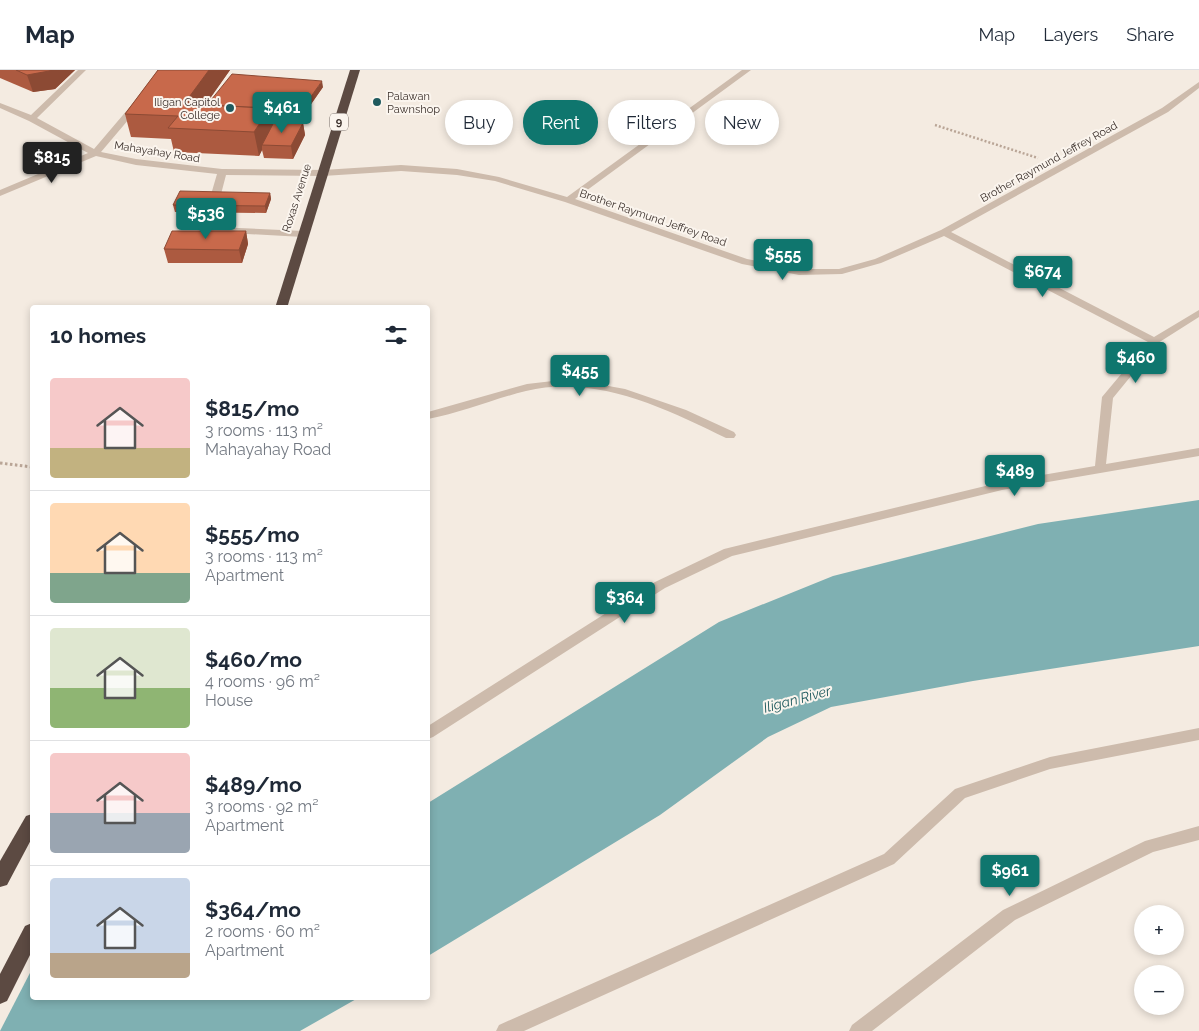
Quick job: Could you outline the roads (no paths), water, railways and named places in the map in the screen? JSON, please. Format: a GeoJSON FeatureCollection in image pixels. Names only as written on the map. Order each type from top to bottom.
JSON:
{"type":"FeatureCollection","features":[{"type":"Feature","properties":{"kind":"highway","name":"Roxas Avenue"},"geometry":{"type":"LineString","coordinates":[[282,305],[355,70]]}},
{"type":"Feature","properties":{"kind":"highway"},"geometry":{"type":"LineString","coordinates":[[0,879],[30,827]]}},
{"type":"Feature","properties":{"kind":"highway"},"geometry":{"type":"LineString","coordinates":[[0,994],[30,936]]}},
{"type":"Feature","properties":{"kind":"street"},"geometry":{"type":"LineString","coordinates":[[32,119],[82,70]]}},
{"type":"Feature","properties":{"kind":"street"},"geometry":{"type":"LineString","coordinates":[[568,200],[747,70]]}},
{"type":"Feature","properties":{"kind":"street","name":"Brother Raymund Jeffrey Road"},"geometry":{"type":"LineString","coordinates":[[323,173],[401,168],[457,172],[496,179],[568,200],[745,262],[799,272],[839,272],[878,260],[944,232],[1165,110],[1199,84]]}},
{"type":"Feature","properties":{"kind":"street"},"geometry":{"type":"LineString","coordinates":[[0,193],[95,153],[140,100]]}},
{"type":"Feature","properties":{"kind":"street","name":"Mahayahay Road"},"geometry":{"type":"LineString","coordinates":[[0,105],[32,119],[95,153],[136,162],[222,172],[323,173]]}},
{"type":"Feature","properties":{"kind":"street"},"geometry":{"type":"LineString","coordinates":[[215,198],[222,172]]}},
{"type":"Feature","properties":{"kind":"street"},"geometry":{"type":"LineString","coordinates":[[212,212],[207,227],[214,230],[303,234]]}},
{"type":"Feature","properties":{"kind":"street"},"geometry":{"type":"LineString","coordinates":[[944,232],[1154,342]]}},
{"type":"Feature","properties":{"kind":"street"},"geometry":{"type":"LineString","coordinates":[[1100,470],[1108,397],[1154,342],[1199,313]]}},
{"type":"Feature","properties":{"kind":"street"},"geometry":{"type":"LineString","coordinates":[[430,415],[527,387],[570,382],[621,391],[682,412],[730,435]]}},
{"type":"Feature","properties":{"kind":"street"},"geometry":{"type":"LineString","coordinates":[[430,732],[660,585],[728,552],[1002,486],[1199,452]]}},
{"type":"Feature","properties":{"kind":"street"},"geometry":{"type":"LineString","coordinates":[[505,1031],[889,859],[960,793],[1050,763],[1199,734]]}},
{"type":"Feature","properties":{"kind":"street"},"geometry":{"type":"LineString","coordinates":[[858,1031],[1009,915],[1150,846],[1199,833]]}},
{"type":"Feature","properties":{"kind":"water","name":"Iligan River"},"geometry":{"type":"Polygon","coordinates":[[[1199,500],[1199,646],[973,681],[831,707],[768,737],[660,815],[430,955],[430,802],[719,622],[833,576],[1038,524],[1199,500]]]}},
{"type":"Feature","properties":{"kind":"water"},"geometry":{"type":"Polygon","coordinates":[[[30,955],[30,1000],[354,1000],[300,1031],[0,1031],[0,960],[30,955]]]}},
{"type":"Feature","properties":{"kind":"place","name":"Palawan Pawnshop"},"geometry":{"type":"Point","coordinates":[377,102]}},
{"type":"Feature","properties":{"kind":"place","name":"Iligan Capitol College"},"geometry":{"type":"Point","coordinates":[230,108]}}]}
